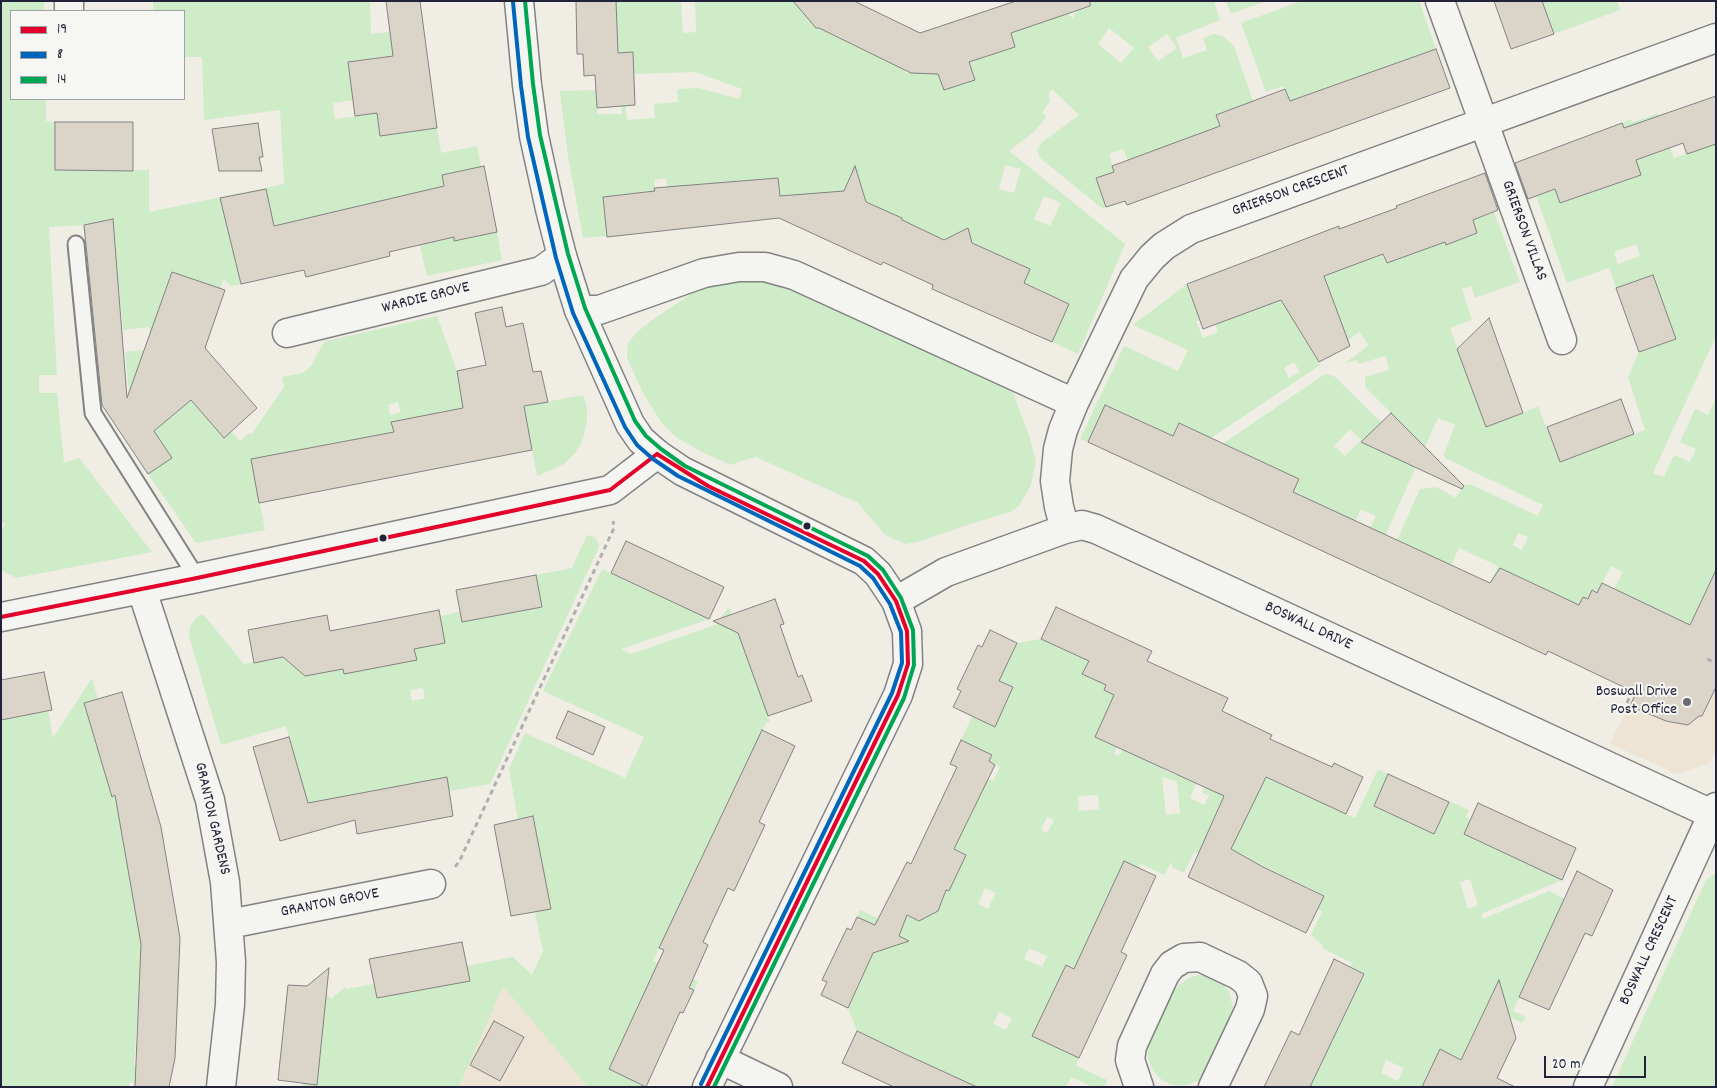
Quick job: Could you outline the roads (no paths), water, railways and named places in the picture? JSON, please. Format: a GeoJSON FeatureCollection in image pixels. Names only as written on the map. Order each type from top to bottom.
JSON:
{"type":"FeatureCollection","features":[{"type":"Feature","properties":{"kind":"street"},"geometry":{"type":"LineString","coordinates":[[519,1],[534,136],[562,256],[578,310],[630,424],[641,440],[657,454],[682,471],[708,486],[828,542],[864,561],[878,574],[896,601],[906,632],[908,664],[898,695],[708,1087]]}},
{"type":"Feature","properties":{"kind":"street","name":"GRIERSON VILLAS"},"geometry":{"type":"LineString","coordinates":[[1440,1],[1562,340]]}},
{"type":"Feature","properties":{"kind":"street","name":"GRIERSON CRESCENT"},"geometry":{"type":"LineString","coordinates":[[1065,530],[1059,507],[1056,481],[1057,457],[1063,430],[1074,403],[1134,279],[1152,257],[1174,238],[1191,229],[1716,38]]}},
{"type":"Feature","properties":{"kind":"street","name":"WARDIE GROVE"},"geometry":{"type":"LineString","coordinates":[[287,333],[541,271],[562,256]]}},
{"type":"Feature","properties":{"kind":"street"},"geometry":{"type":"LineString","coordinates":[[578,310],[599,310],[704,273],[739,267],[765,267],[794,275],[1074,403]]}},
{"type":"Feature","properties":{"kind":"street"},"geometry":{"type":"LineString","coordinates":[[1,617],[142,590],[610,490],[657,454]]}},
{"type":"Feature","properties":{"kind":"street","name":"BOSWALL DRIVE"},"geometry":{"type":"LineString","coordinates":[[896,601],[946,572],[1082,525],[1096,529],[1715,813]]}},
{"type":"Feature","properties":{"kind":"street","name":"GRANTON GARDENS"},"geometry":{"type":"LineString","coordinates":[[142,590],[210,800],[226,882],[229,924],[230,1005],[221,1087]]}},
{"type":"Feature","properties":{"kind":"street","name":"BOSWALL CRESCENT"},"geometry":{"type":"LineString","coordinates":[[1588,1087],[1715,813]]}},
{"type":"Feature","properties":{"kind":"street","name":"GRANTON GROVE"},"geometry":{"type":"LineString","coordinates":[[229,924],[431,884]]}},
{"type":"Feature","properties":{"kind":"street"},"geometry":{"type":"LineString","coordinates":[[1139,1087],[1130,1060],[1132,1046],[1165,974],[1172,965],[1184,958],[1200,957],[1238,975],[1248,983],[1253,996],[1250,1009],[1214,1087]]}},
{"type":"Feature","properties":{"kind":"street"},"geometry":{"type":"LineString","coordinates":[[720,1059],[778,1087]]}},
{"type":"Feature","properties":{"kind":"lane"},"geometry":{"type":"LineString","coordinates":[[76,244],[93,413],[197,578]]}},
{"type":"Feature","properties":{"kind":"place","name":"Boswall Drive Post Office"},"geometry":{"type":"Point","coordinates":[1687,702]}}]}
